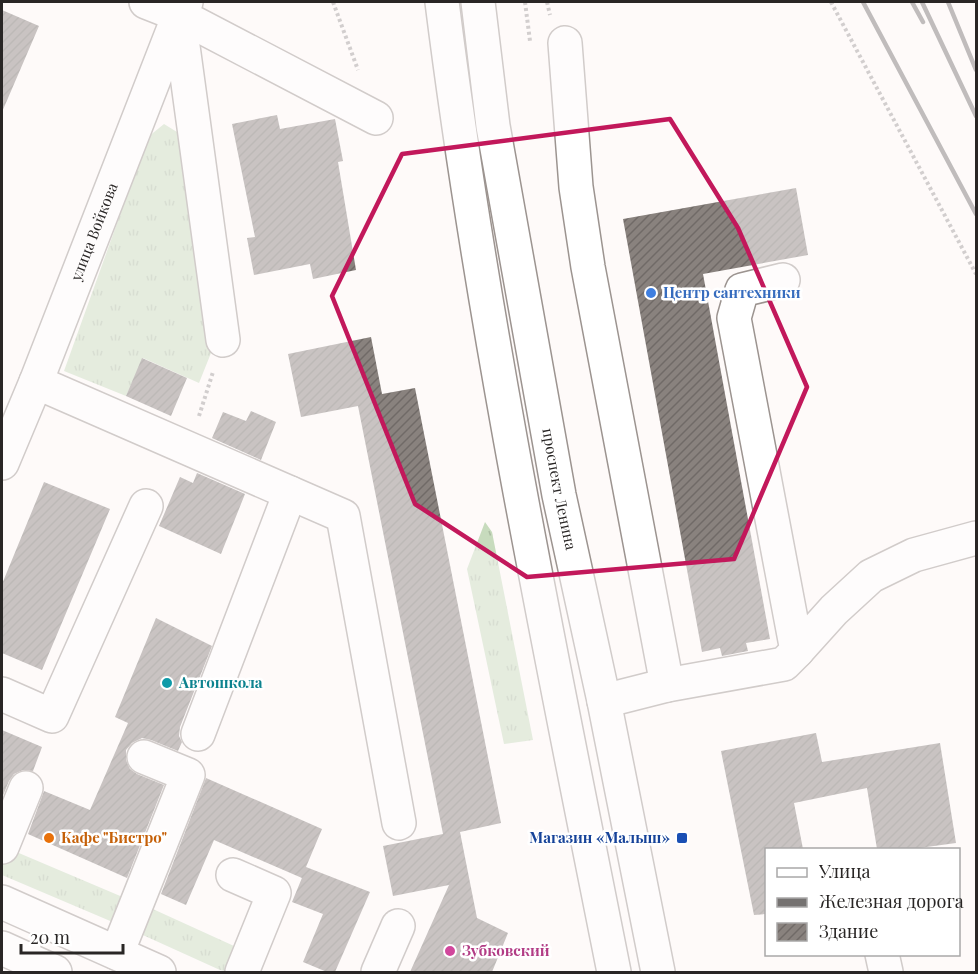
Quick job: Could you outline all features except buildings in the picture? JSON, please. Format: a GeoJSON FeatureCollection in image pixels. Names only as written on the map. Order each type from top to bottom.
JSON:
{"type":"FeatureCollection","features":[{"type":"Feature","properties":{"kind":"main road"},"geometry":{"type":"LineString","coordinates":[[146,2],[182,8],[376,118]]}},
{"type":"Feature","properties":{"kind":"main road"},"geometry":{"type":"LineString","coordinates":[[442,2],[458,129],[521,503],[614,972]]}},
{"type":"Feature","properties":{"kind":"main road","name":"проспект Ленина"},"geometry":{"type":"LineString","coordinates":[[477,2],[493,126],[559,495],[604,701],[658,972]]}},
{"type":"Feature","properties":{"kind":"main road"},"geometry":{"type":"LineString","coordinates":[[182,8],[223,340]]}},
{"type":"Feature","properties":{"kind":"main road","name":"улица Войкова"},"geometry":{"type":"LineString","coordinates":[[2,463],[36,382],[182,8]]}},
{"type":"Feature","properties":{"kind":"main road"},"geometry":{"type":"LineString","coordinates":[[565,43],[575,176],[588,267],[667,685]]}},
{"type":"Feature","properties":{"kind":"main road"},"geometry":{"type":"LineString","coordinates":[[783,280],[742,290],[734,318],[797,651]]}},
{"type":"Feature","properties":{"kind":"main road"},"geometry":{"type":"LineString","coordinates":[[36,382],[344,516],[399,823]]}},
{"type":"Feature","properties":{"kind":"main road"},"geometry":{"type":"LineString","coordinates":[[198,734],[290,493]]}},
{"type":"Feature","properties":{"kind":"main road"},"geometry":{"type":"LineString","coordinates":[[2,694],[52,716],[146,506]]}},
{"type":"Feature","properties":{"kind":"main road"},"geometry":{"type":"LineString","coordinates":[[604,701],[667,685],[784,664],[834,610],[871,576],[914,555],[976,538]]}},
{"type":"Feature","properties":{"kind":"main road"},"geometry":{"type":"LineString","coordinates":[[117,953],[188,775],[144,757]]}},
{"type":"Feature","properties":{"kind":"main road"},"geometry":{"type":"LineString","coordinates":[[2,847],[26,788]]}},
{"type":"Feature","properties":{"kind":"main road"},"geometry":{"type":"LineString","coordinates":[[233,875],[274,893],[242,972]]}},
{"type":"Feature","properties":{"kind":"main road"},"geometry":{"type":"LineString","coordinates":[[2,902],[159,972]]}},
{"type":"Feature","properties":{"kind":"main road"},"geometry":{"type":"LineString","coordinates":[[378,972],[398,926]]}},
{"type":"Feature","properties":{"kind":"main road"},"geometry":{"type":"LineString","coordinates":[[882,956],[886,972]]}},
{"type":"Feature","properties":{"kind":"main road"},"geometry":{"type":"LineString","coordinates":[[5,957],[55,972]]}},
{"type":"Feature","properties":{"kind":"path"},"geometry":{"type":"LineString","coordinates":[[333,2],[376,118]]}},
{"type":"Feature","properties":{"kind":"path"},"geometry":{"type":"LineString","coordinates":[[831,2],[976,274]]}},
{"type":"Feature","properties":{"kind":"path"},"geometry":{"type":"LineString","coordinates":[[189,449],[223,340]]}},
{"type":"Feature","properties":{"kind":"highlighted area"},"geometry":{"type":"Polygon","coordinates":[[[670,119],[738,228],[807,387],[734,559],[527,577],[415,504],[332,296],[402,154],[670,119]]]}},
{"type":"Feature","properties":{"kind":"green space"},"geometry":{"type":"Polygon","coordinates":[[[164,124],[177,132],[211,353],[199,383],[143,358],[126,396],[64,371],[148,137],[164,124]]]}},
{"type":"Feature","properties":{"kind":"green space"},"geometry":{"type":"Polygon","coordinates":[[[485,522],[492,532],[533,740],[504,744],[467,569],[485,522]]]}},
{"type":"Feature","properties":{"kind":"green space"},"geometry":{"type":"Polygon","coordinates":[[[7,848],[132,901],[122,926],[2,875],[2,861],[7,848]]]}},
{"type":"Feature","properties":{"kind":"green space"},"geometry":{"type":"Polygon","coordinates":[[[144,905],[245,951],[226,971],[220,970],[134,931],[144,905]]]}},
{"type":"Feature","properties":{"kind":"railway"},"geometry":{"type":"LineString","coordinates":[[863,2],[976,214]]}},
{"type":"Feature","properties":{"kind":"railway"},"geometry":{"type":"LineString","coordinates":[[912,2],[923,22]]}},
{"type":"Feature","properties":{"kind":"railway"},"geometry":{"type":"LineString","coordinates":[[922,2],[976,116]]}},
{"type":"Feature","properties":{"kind":"railway"},"geometry":{"type":"LineString","coordinates":[[948,2],[976,70]]}},
{"type":"Feature","properties":{"kind":"place","name":"Центр сантехники"},"geometry":{"type":"Point","coordinates":[651,293]}},
{"type":"Feature","properties":{"kind":"place","name":"Автошкола"},"geometry":{"type":"Point","coordinates":[167,683]}},
{"type":"Feature","properties":{"kind":"place","name":"Кафе \"Бистро\""},"geometry":{"type":"Point","coordinates":[49,838]}},
{"type":"Feature","properties":{"kind":"place","name":"Магазин «Малыш»"},"geometry":{"type":"Point","coordinates":[682,838]}},
{"type":"Feature","properties":{"kind":"place","name":"Зубковский"},"geometry":{"type":"Point","coordinates":[450,951]}}]}
